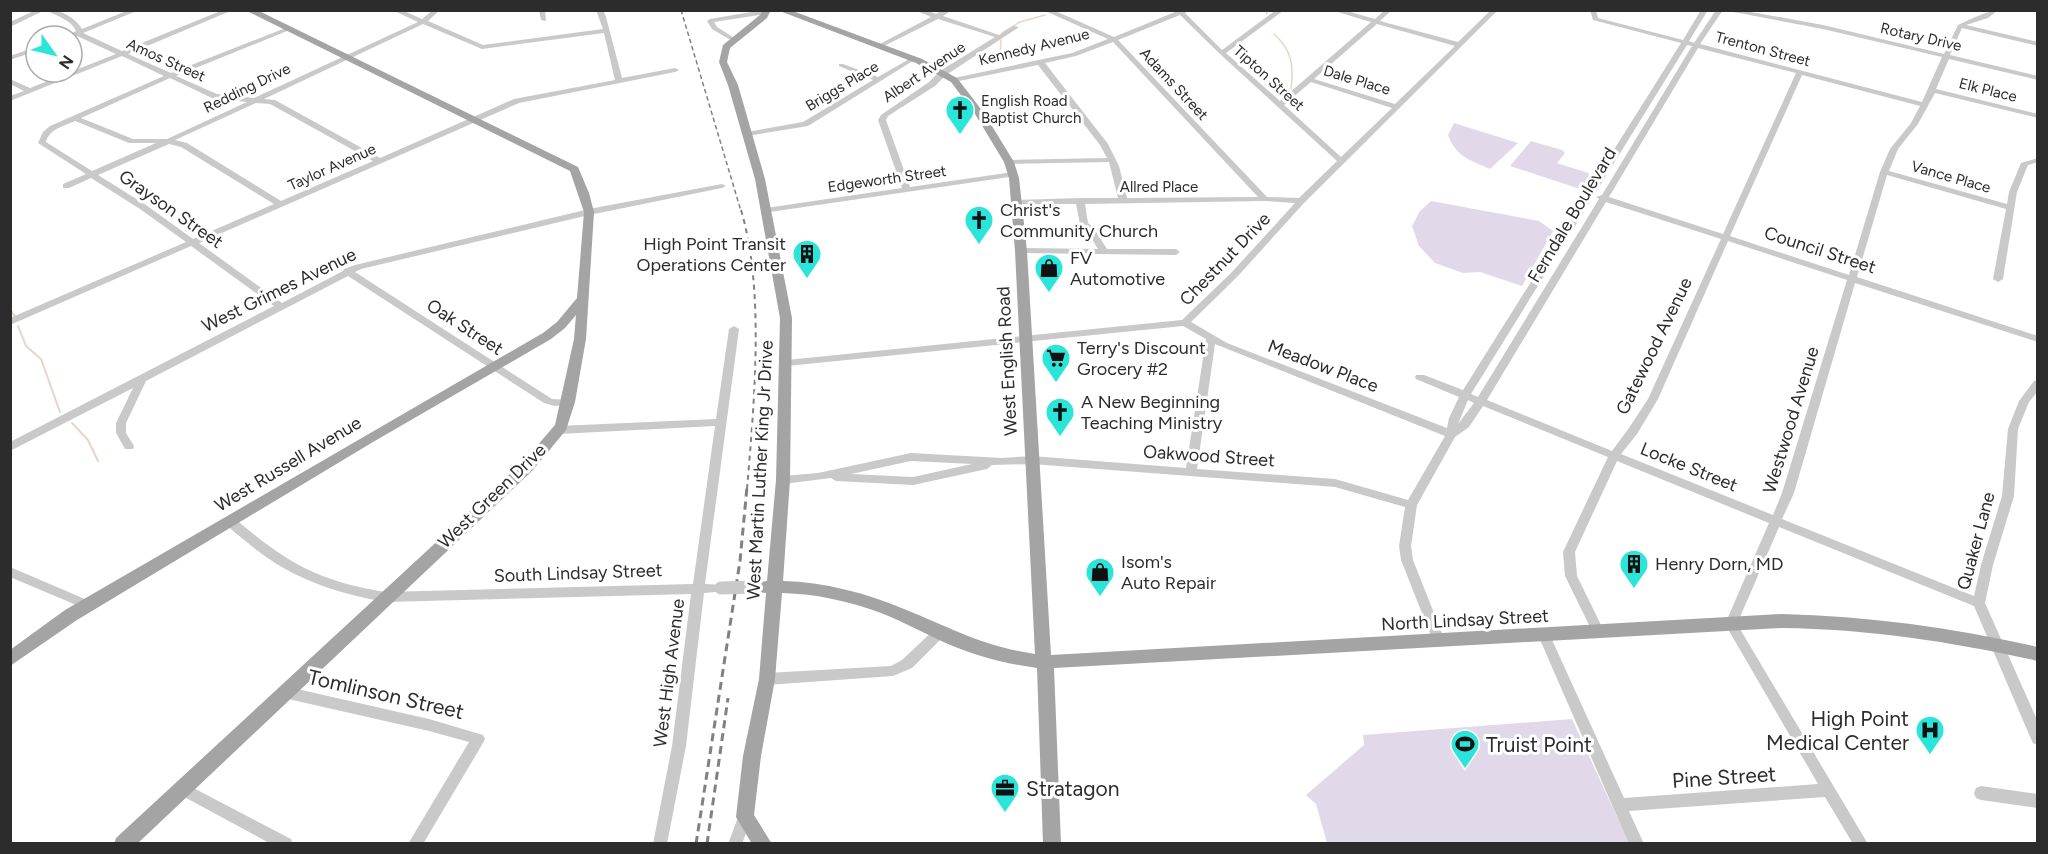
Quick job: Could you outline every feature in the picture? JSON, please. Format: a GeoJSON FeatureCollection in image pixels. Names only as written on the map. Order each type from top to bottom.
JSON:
{"type":"FeatureCollection","features":[{"type":"Feature","properties":{"kind":"main road","name":"West Green Drive"},"geometry":{"type":"LineString","coordinates":[[123,843],[528,466],[559,430],[568,402],[580,339],[588,212],[574,169],[285,30],[249,10]]}},
{"type":"Feature","properties":{"kind":"main road"},"geometry":{"type":"LineString","coordinates":[[734,40],[766,13],[786,13]]}},
{"type":"Feature","properties":{"kind":"main road","name":"West English Road"},"geometry":{"type":"LineString","coordinates":[[786,13],[913,59],[954,80],[979,112],[1009,162],[1013,174],[1021,251],[1052,843]]}},
{"type":"Feature","properties":{"kind":"main road","name":"West Martin Luther King Jr Drive"},"geometry":{"type":"LineString","coordinates":[[734,40],[726,47],[723,62],[733,85],[766,211],[786,318],[787,363],[783,480],[767,679],[752,756],[745,817]]}},
{"type":"Feature","properties":{"kind":"main road","name":"West Russell Avenue"},"geometry":{"type":"LineString","coordinates":[[10,659],[88,605],[547,336],[561,325],[582,300]]}},
{"type":"Feature","properties":{"kind":"main road"},"geometry":{"type":"LineString","coordinates":[[547,336],[562,333],[580,339]]}},
{"type":"Feature","properties":{"kind":"main road","name":"South Lindsay Street"},"geometry":{"type":"LineString","coordinates":[[756,587],[775,586],[815,590],[859,600],[886,608],[940,632]]}},
{"type":"Feature","properties":{"kind":"main road","name":"North Lindsay Street"},"geometry":{"type":"LineString","coordinates":[[940,632],[975,648],[1008,658],[1044,662],[1599,633],[1782,621],[1847,622],[1929,631],[2037,654]]}},
{"type":"Feature","properties":{"kind":"main road"},"geometry":{"type":"LineString","coordinates":[[745,817],[763,843]]}},
{"type":"Feature","properties":{"kind":"street"},"geometry":{"type":"LineString","coordinates":[[10,25],[42,10]]}},
{"type":"Feature","properties":{"kind":"street","name":"Amos Street"},"geometry":{"type":"LineString","coordinates":[[50,10],[76,24]]}},
{"type":"Feature","properties":{"kind":"street"},"geometry":{"type":"LineString","coordinates":[[84,30],[136,10]]}},
{"type":"Feature","properties":{"kind":"street"},"geometry":{"type":"LineString","coordinates":[[10,99],[230,10]]}},
{"type":"Feature","properties":{"kind":"street"},"geometry":{"type":"LineString","coordinates":[[395,10],[482,47],[605,31]]}},
{"type":"Feature","properties":{"kind":"street","name":"Redding Drive"},"geometry":{"type":"LineString","coordinates":[[66,186],[423,22],[437,10]]}},
{"type":"Feature","properties":{"kind":"street"},"geometry":{"type":"LineString","coordinates":[[542,10],[544,20]]}},
{"type":"Feature","properties":{"kind":"street"},"geometry":{"type":"LineString","coordinates":[[599,10],[619,80]]}},
{"type":"Feature","properties":{"kind":"street"},"geometry":{"type":"LineString","coordinates":[[918,10],[1000,37]]}},
{"type":"Feature","properties":{"kind":"street"},"geometry":{"type":"LineString","coordinates":[[878,47],[949,10]]}},
{"type":"Feature","properties":{"kind":"street","name":"Adams Street"},"geometry":{"type":"LineString","coordinates":[[1046,10],[1114,40],[1265,199]]}},
{"type":"Feature","properties":{"kind":"street","name":"Tipton Street"},"geometry":{"type":"LineString","coordinates":[[1163,10],[1181,13],[1222,54],[1341,161]]}},
{"type":"Feature","properties":{"kind":"street"},"geometry":{"type":"LineString","coordinates":[[1222,54],[1281,10]]}},
{"type":"Feature","properties":{"kind":"street"},"geometry":{"type":"LineString","coordinates":[[1334,10],[1460,45]]}},
{"type":"Feature","properties":{"kind":"street"},"geometry":{"type":"LineString","coordinates":[[1280,105],[1389,10]]}},
{"type":"Feature","properties":{"kind":"street","name":"Chestnut Drive"},"geometry":{"type":"LineString","coordinates":[[787,363],[1185,323],[1235,274],[1301,201],[1495,10]]}},
{"type":"Feature","properties":{"kind":"street","name":"Trenton Street"},"geometry":{"type":"LineString","coordinates":[[1593,10],[1595,19],[1924,105]]}},
{"type":"Feature","properties":{"kind":"street","name":"Ferndale Boulevard"},"geometry":{"type":"LineString","coordinates":[[1439,641],[1407,560],[1405,546],[1411,505],[1451,434],[1465,395],[1705,10]]}},
{"type":"Feature","properties":{"kind":"street","name":"Ferndale Boulevard"},"geometry":{"type":"LineString","coordinates":[[1451,434],[1466,424],[1481,401],[1716,13],[1720,10]]}},
{"type":"Feature","properties":{"kind":"street","name":"Rotary Drive"},"geometry":{"type":"LineString","coordinates":[[1726,10],[1813,26],[2037,78]]}},
{"type":"Feature","properties":{"kind":"street"},"geometry":{"type":"LineString","coordinates":[[1960,26],[1964,22],[1987,17],[1995,10]]}},
{"type":"Feature","properties":{"kind":"street"},"geometry":{"type":"LineString","coordinates":[[734,40],[714,28],[710,21],[766,13]]}},
{"type":"Feature","properties":{"kind":"street","name":"Kennedy Avenue"},"geometry":{"type":"LineString","coordinates":[[954,80],[1083,52],[1181,13]]}},
{"type":"Feature","properties":{"kind":"street"},"geometry":{"type":"LineString","coordinates":[[1960,26],[2037,44]]}},
{"type":"Feature","properties":{"kind":"street","name":"Westwood Avenue"},"geometry":{"type":"LineString","coordinates":[[1731,624],[1788,493],[1884,172],[1894,149],[1914,124],[1932,90],[1960,26]]}},
{"type":"Feature","properties":{"kind":"street","name":"Albert Avenue"},"geometry":{"type":"LineString","coordinates":[[907,190],[882,120],[885,115],[932,84],[943,73],[1016,27]]}},
{"type":"Feature","properties":{"kind":"street"},"geometry":{"type":"LineString","coordinates":[[75,118],[170,76],[285,30]]}},
{"type":"Feature","properties":{"kind":"street","name":"Amos Street"},"geometry":{"type":"LineString","coordinates":[[84,37],[215,96],[256,99],[284,108],[380,161]]}},
{"type":"Feature","properties":{"kind":"street","name":"Briggs Place"},"geometry":{"type":"LineString","coordinates":[[747,134],[805,124],[913,59]]}},
{"type":"Feature","properties":{"kind":"street"},"geometry":{"type":"LineString","coordinates":[[1040,62],[1100,138],[1112,159],[1123,200]]}},
{"type":"Feature","properties":{"kind":"street"},"geometry":{"type":"LineString","coordinates":[[841,65],[879,80]]}},
{"type":"Feature","properties":{"kind":"street","name":"Taylor Avenue"},"geometry":{"type":"LineString","coordinates":[[10,322],[527,97],[675,70]]}},
{"type":"Feature","properties":{"kind":"street","name":"Gatewood Avenue"},"geometry":{"type":"LineString","coordinates":[[1599,633],[1571,576],[1569,557],[1615,455],[1653,399],[1800,72]]}},
{"type":"Feature","properties":{"kind":"street","name":"Dale Place"},"geometry":{"type":"LineString","coordinates":[[1308,79],[1398,106]]}},
{"type":"Feature","properties":{"kind":"street"},"geometry":{"type":"LineString","coordinates":[[10,81],[30,91]]}},
{"type":"Feature","properties":{"kind":"street","name":"Elk Place"},"geometry":{"type":"LineString","coordinates":[[1932,90],[2037,116]]}},
{"type":"Feature","properties":{"kind":"street"},"geometry":{"type":"LineString","coordinates":[[75,118],[132,141],[168,141],[196,151],[281,204]]}},
{"type":"Feature","properties":{"kind":"street","name":"Grayson Street"},"geometry":{"type":"LineString","coordinates":[[75,118],[50,129],[44,134],[42,142],[194,242],[196,247],[280,306]]}},
{"type":"Feature","properties":{"kind":"street"},"geometry":{"type":"LineString","coordinates":[[1009,162],[1112,159]]}},
{"type":"Feature","properties":{"kind":"street"},"geometry":{"type":"LineString","coordinates":[[1998,279],[2015,182],[2025,163],[2037,160]]}},
{"type":"Feature","properties":{"kind":"street","name":"Vance Place"},"geometry":{"type":"LineString","coordinates":[[1884,172],[2011,208]]}},
{"type":"Feature","properties":{"kind":"street","name":"Edgeworth Street"},"geometry":{"type":"LineString","coordinates":[[766,211],[1013,174]]}},
{"type":"Feature","properties":{"kind":"street","name":"West Grimes Avenue"},"geometry":{"type":"LineString","coordinates":[[10,447],[347,271],[376,262],[588,212],[722,186]]}},
{"type":"Feature","properties":{"kind":"street","name":"Council Street"},"geometry":{"type":"LineString","coordinates":[[1591,194],[2037,339]]}},
{"type":"Feature","properties":{"kind":"street","name":"Allred Place"},"geometry":{"type":"LineString","coordinates":[[1017,201],[1265,199],[1301,201]]}},
{"type":"Feature","properties":{"kind":"street"},"geometry":{"type":"LineString","coordinates":[[1080,200],[1084,224],[1090,229],[1104,251]]}},
{"type":"Feature","properties":{"kind":"street"},"geometry":{"type":"LineString","coordinates":[[1021,251],[1176,252]]}},
{"type":"Feature","properties":{"kind":"street","name":"Oak Street"},"geometry":{"type":"LineString","coordinates":[[347,271],[548,401],[568,402]]}},
{"type":"Feature","properties":{"kind":"street","name":"Meadow Place"},"geometry":{"type":"LineString","coordinates":[[1185,323],[1211,338],[1451,434]]}},
{"type":"Feature","properties":{"kind":"street","name":"West High Avenue"},"geometry":{"type":"LineString","coordinates":[[660,843],[679,746],[734,329]]}},
{"type":"Feature","properties":{"kind":"street"},"geometry":{"type":"LineString","coordinates":[[1191,471],[1211,338]]}},
{"type":"Feature","properties":{"kind":"street","name":"Locke Street"},"geometry":{"type":"LineString","coordinates":[[1420,377],[1979,603]]}},
{"type":"Feature","properties":{"kind":"street"},"geometry":{"type":"LineString","coordinates":[[129,446],[121,434],[121,423],[142,379]]}},
{"type":"Feature","properties":{"kind":"street","name":"Quaker Lane"},"geometry":{"type":"LineString","coordinates":[[2037,383],[2024,401],[2013,429],[2008,496],[1987,565],[1979,603],[2037,740]]}},
{"type":"Feature","properties":{"kind":"street"},"geometry":{"type":"LineString","coordinates":[[559,430],[721,422]]}},
{"type":"Feature","properties":{"kind":"street","name":"Oakwood Street"},"geometry":{"type":"LineString","coordinates":[[783,480],[818,477],[911,457],[1002,462],[1032,460],[1335,483],[1411,505]]}},
{"type":"Feature","properties":{"kind":"street","name":"Oakwood Street"},"geometry":{"type":"LineString","coordinates":[[818,477],[913,481],[1002,462]]}},
{"type":"Feature","properties":{"kind":"street","name":"South Lindsay Street"},"geometry":{"type":"LineString","coordinates":[[230,521],[274,557],[319,582],[386,597],[756,587]]}},
{"type":"Feature","properties":{"kind":"street"},"geometry":{"type":"LineString","coordinates":[[10,572],[88,605]]}},
{"type":"Feature","properties":{"kind":"street"},"geometry":{"type":"LineString","coordinates":[[1731,624],[1861,843]]}},
{"type":"Feature","properties":{"kind":"street"},"geometry":{"type":"LineString","coordinates":[[767,679],[893,671],[908,664],[940,632]]}},
{"type":"Feature","properties":{"kind":"street"},"geometry":{"type":"LineString","coordinates":[[1544,636],[1637,843]]}},
{"type":"Feature","properties":{"kind":"street","name":"Tomlinson Street"},"geometry":{"type":"LineString","coordinates":[[284,692],[429,725],[478,739],[415,843]]}},
{"type":"Feature","properties":{"kind":"street"},"geometry":{"type":"LineString","coordinates":[[182,788],[286,843]]}},
{"type":"Feature","properties":{"kind":"street","name":"Pine Street"},"geometry":{"type":"LineString","coordinates":[[1620,805],[1830,790]]}},
{"type":"Feature","properties":{"kind":"street"},"geometry":{"type":"LineString","coordinates":[[1981,793],[2037,801]]}},
{"type":"Feature","properties":{"kind":"street"},"geometry":{"type":"LineString","coordinates":[[735,843],[745,817]]}},
{"type":"Feature","properties":{"kind":"shaded area"},"geometry":{"type":"Polygon","coordinates":[[[1454,123],[1518,143],[1490,169],[1464,157],[1455,148],[1448,135],[1454,123]]]}},
{"type":"Feature","properties":{"kind":"shaded area"},"geometry":{"type":"Polygon","coordinates":[[[1531,141],[1562,150],[1565,153],[1557,163],[1591,176],[1583,187],[1577,188],[1510,166],[1531,141]]]}},
{"type":"Feature","properties":{"kind":"shaded area"},"geometry":{"type":"Polygon","coordinates":[[[1431,201],[1539,221],[1553,231],[1522,286],[1480,272],[1463,273],[1435,263],[1419,246],[1412,226],[1420,211],[1431,201]]]}},
{"type":"Feature","properties":{"kind":"shaded area","name":"Truist Point"},"geometry":{"type":"Polygon","coordinates":[[[1572,719],[1629,843],[1327,843],[1316,804],[1306,795],[1364,745],[1363,735],[1572,719]]]}},
{"type":"Feature","properties":{"kind":"waterway"},"geometry":{"type":"LineString","coordinates":[[1266,10],[1267,14]]}},
{"type":"Feature","properties":{"kind":"waterway"},"geometry":{"type":"LineString","coordinates":[[1002,33],[1020,22],[1045,15]]}},
{"type":"Feature","properties":{"kind":"waterway"},"geometry":{"type":"LineString","coordinates":[[1274,34],[1288,52],[1292,73],[1291,89]]}},
{"type":"Feature","properties":{"kind":"waterway"},"geometry":{"type":"LineString","coordinates":[[1000,54],[1001,40]]}},
{"type":"Feature","properties":{"kind":"waterway"},"geometry":{"type":"LineString","coordinates":[[10,310],[15,316]]}},
{"type":"Feature","properties":{"kind":"waterway"},"geometry":{"type":"LineString","coordinates":[[18,326],[26,346],[41,359],[60,412]]}},
{"type":"Feature","properties":{"kind":"waterway"},"geometry":{"type":"LineString","coordinates":[[72,423],[88,440],[98,461]]}},
{"type":"Feature","properties":{"kind":"railway"},"geometry":{"type":"LineString","coordinates":[[681,10],[741,211]]}},
{"type":"Feature","properties":{"kind":"railway"},"geometry":{"type":"LineString","coordinates":[[741,210],[753,276],[756,348],[747,489]]}},
{"type":"Feature","properties":{"kind":"railway"},"geometry":{"type":"LineString","coordinates":[[696,844],[740,561],[747,487]]}},
{"type":"Feature","properties":{"kind":"railway"},"geometry":{"type":"LineString","coordinates":[[707,844],[728,698]]}},
{"type":"Feature","properties":{"kind":"place","name":"English Road Baptist Church"},"geometry":{"type":"Point","coordinates":[960,136]}},
{"type":"Feature","properties":{"kind":"place","name":"Christ's Community Church"},"geometry":{"type":"Point","coordinates":[979,246]}},
{"type":"Feature","properties":{"kind":"place","name":"High Point Transit Operations Center"},"geometry":{"type":"Point","coordinates":[807,280]}},
{"type":"Feature","properties":{"kind":"place","name":"FV Automotive"},"geometry":{"type":"Point","coordinates":[1049,294]}},
{"type":"Feature","properties":{"kind":"place","name":"Terry's Discount Grocery #2"},"geometry":{"type":"Point","coordinates":[1056,384]}},
{"type":"Feature","properties":{"kind":"place","name":"A New Beginning Teaching Ministry"},"geometry":{"type":"Point","coordinates":[1060,438]}},
{"type":"Feature","properties":{"kind":"place","name":"Henry Dorn, MD"},"geometry":{"type":"Point","coordinates":[1634,590]}},
{"type":"Feature","properties":{"kind":"place","name":"Isom's Auto Repair"},"geometry":{"type":"Point","coordinates":[1100,598]}},
{"type":"Feature","properties":{"kind":"place","name":"High Point Medical Center"},"geometry":{"type":"Point","coordinates":[1930,756]}},
{"type":"Feature","properties":{"kind":"place","name":"Truist Point"},"geometry":{"type":"Point","coordinates":[1465,770]}},
{"type":"Feature","properties":{"kind":"place","name":"Stratagon"},"geometry":{"type":"Point","coordinates":[1005,814]}}]}
